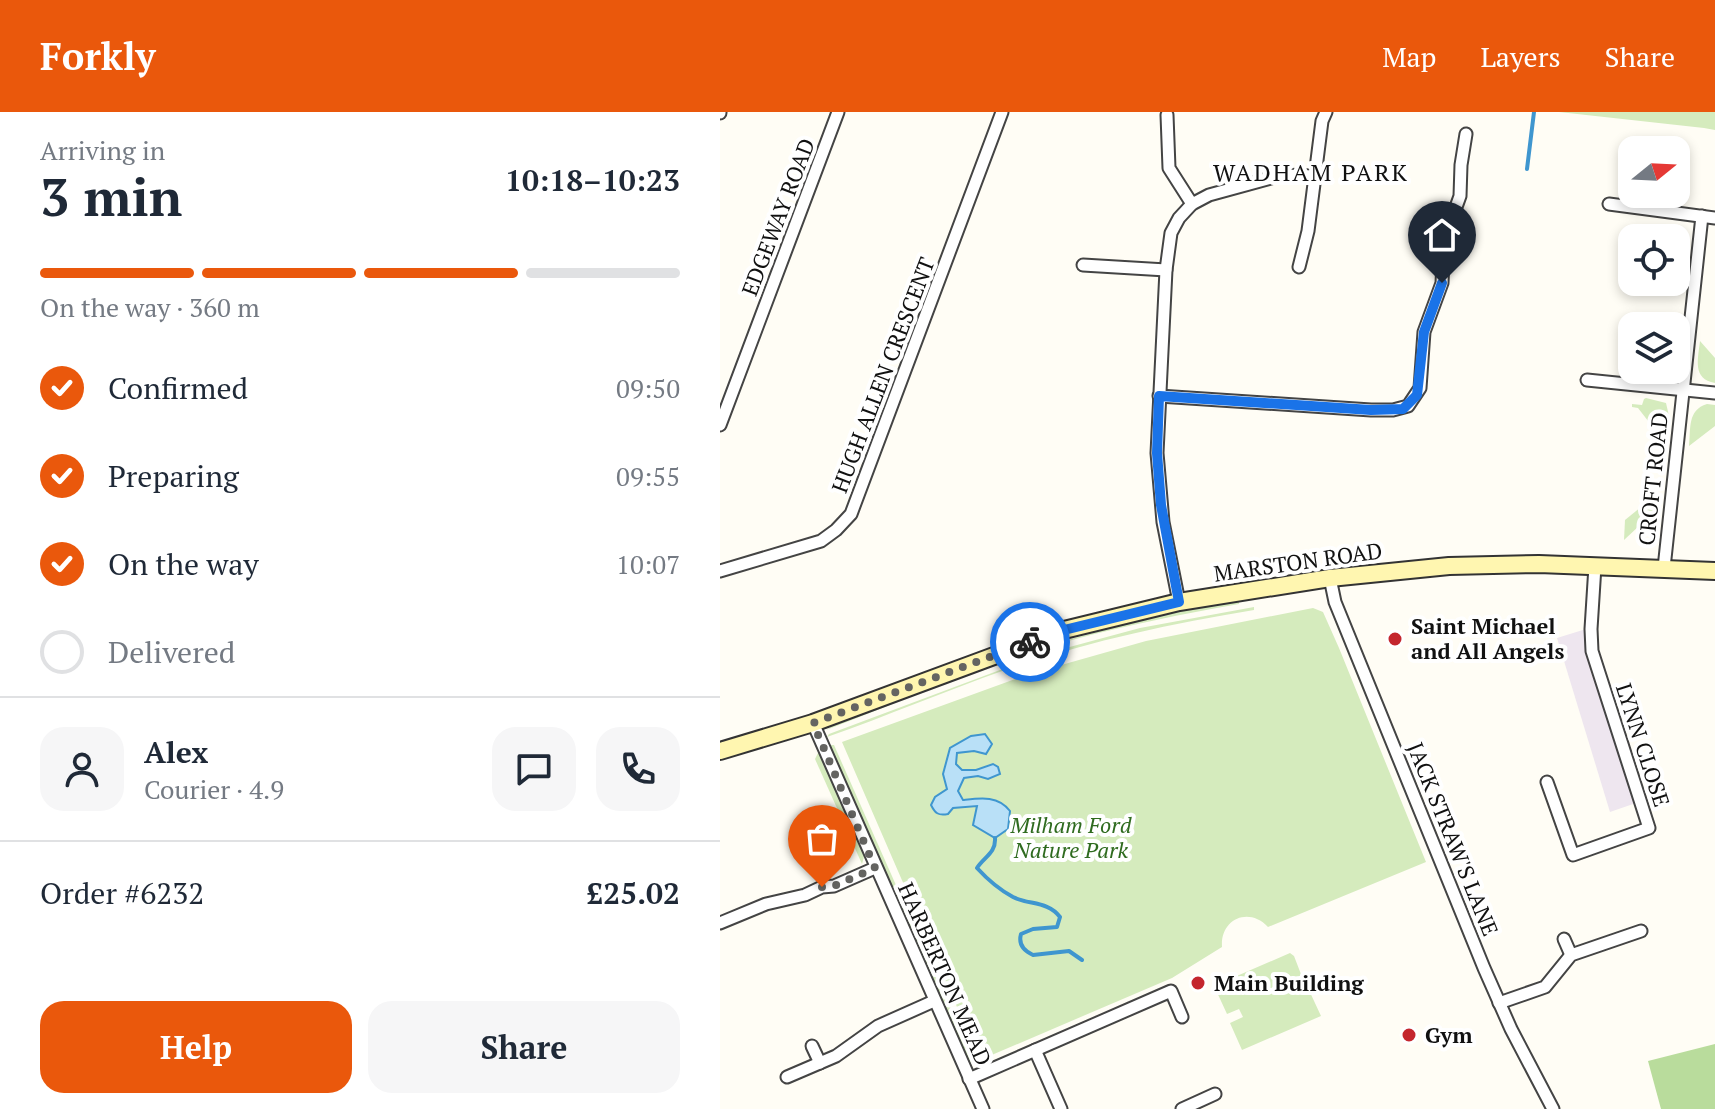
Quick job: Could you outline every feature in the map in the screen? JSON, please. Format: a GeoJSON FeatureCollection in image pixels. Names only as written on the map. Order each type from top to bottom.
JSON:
{"type":"FeatureCollection","features":[{"type":"Feature","properties":{"kind":"main road","name":"MARSTON ROAD"},"geometry":{"type":"LineString","coordinates":[[720,751],[813,723],[1064,630],[1179,602],[1330,578],[1449,566],[1595,566],[1715,571]]}},
{"type":"Feature","properties":{"kind":"street","name":"EDGEWAY ROAD"},"geometry":{"type":"LineString","coordinates":[[720,425],[838,112]]}},
{"type":"Feature","properties":{"kind":"street","name":"HUGH ALLEN CRESCENT"},"geometry":{"type":"LineString","coordinates":[[720,571],[821,541],[851,514],[1002,112]]}},
{"type":"Feature","properties":{"kind":"street"},"geometry":{"type":"LineString","coordinates":[[1299,267],[1308,231],[1322,121],[1326,112]]}},
{"type":"Feature","properties":{"kind":"street"},"geometry":{"type":"LineString","coordinates":[[1167,115],[1169,168],[1192,204]]}},
{"type":"Feature","properties":{"kind":"street"},"geometry":{"type":"LineString","coordinates":[[1159,396],[1371,410],[1408,406],[1420,388],[1424,332],[1442,283],[1443,260],[1460,196],[1466,134]]}},
{"type":"Feature","properties":{"kind":"street"},"geometry":{"type":"LineString","coordinates":[[1179,602],[1161,505],[1157,453],[1166,270],[1171,233],[1192,204],[1209,195],[1282,175],[1314,176]]}},
{"type":"Feature","properties":{"kind":"street"},"geometry":{"type":"LineString","coordinates":[[1609,204],[1715,218]]}},
{"type":"Feature","properties":{"kind":"street","name":"CROFT ROAD"},"geometry":{"type":"LineString","coordinates":[[1664,568],[1702,216]]}},
{"type":"Feature","properties":{"kind":"street"},"geometry":{"type":"LineString","coordinates":[[1083,265],[1166,270]]}},
{"type":"Feature","properties":{"kind":"street"},"geometry":{"type":"LineString","coordinates":[[1587,380],[1715,393]]}},
{"type":"Feature","properties":{"kind":"street","name":"LYNN CLOSE"},"geometry":{"type":"LineString","coordinates":[[1547,782],[1573,855],[1649,828],[1592,651],[1595,566]]}},
{"type":"Feature","properties":{"kind":"street","name":"JACK STRAW'S LANE"},"geometry":{"type":"LineString","coordinates":[[1330,578],[1340,615],[1499,1003],[1553,1109]]}},
{"type":"Feature","properties":{"kind":"street","name":"HARBERTON MEAD"},"geometry":{"type":"LineString","coordinates":[[813,723],[983,1109]]}},
{"type":"Feature","properties":{"kind":"street"},"geometry":{"type":"LineString","coordinates":[[721,919],[805,895],[822,887],[834,886],[875,868]]}},
{"type":"Feature","properties":{"kind":"street"},"geometry":{"type":"LineString","coordinates":[[1499,1003],[1545,987],[1571,955],[1641,931]]}},
{"type":"Feature","properties":{"kind":"street"},"geometry":{"type":"LineString","coordinates":[[1564,939],[1571,955]]}},
{"type":"Feature","properties":{"kind":"street"},"geometry":{"type":"LineString","coordinates":[[969,1079],[1171,991],[1182,1017]]}},
{"type":"Feature","properties":{"kind":"street"},"geometry":{"type":"LineString","coordinates":[[787,1077],[836,1056],[878,1026],[934,1001]]}},
{"type":"Feature","properties":{"kind":"street"},"geometry":{"type":"LineString","coordinates":[[812,1046],[820,1063]]}},
{"type":"Feature","properties":{"kind":"street"},"geometry":{"type":"LineString","coordinates":[[1035,1050],[1061,1109]]}},
{"type":"Feature","properties":{"kind":"street"},"geometry":{"type":"LineString","coordinates":[[1182,1109],[1215,1094]]}},
{"type":"Feature","properties":{"kind":"shaded area"},"geometry":{"type":"Polygon","coordinates":[[[1586,629],[1636,803],[1610,812],[1557,638],[1586,629]]]}},
{"type":"Feature","properties":{"kind":"green space"},"geometry":{"type":"Polygon","coordinates":[[[1559,112],[1715,112],[1715,130],[1704,128],[1559,112]]]}},
{"type":"Feature","properties":{"kind":"green space"},"geometry":{"type":"Polygon","coordinates":[[[1700,341],[1715,358],[1715,383],[1700,373],[1700,341]]]}},
{"type":"Feature","properties":{"kind":"green space"},"geometry":{"type":"Polygon","coordinates":[[[1646,398],[1666,403],[1669,416],[1666,444],[1638,408],[1632,407],[1632,404],[1642,405],[1646,398]]]}},
{"type":"Feature","properties":{"kind":"green space"},"geometry":{"type":"Polygon","coordinates":[[[1707,404],[1715,405],[1715,426],[1689,446],[1693,415],[1707,404]]]}},
{"type":"Feature","properties":{"kind":"green space"},"geometry":{"type":"Polygon","coordinates":[[[1641,507],[1655,511],[1624,540],[1625,520],[1641,507]]]}},
{"type":"Feature","properties":{"kind":"green space"},"geometry":{"type":"Polygon","coordinates":[[[1239,601],[1239,604],[1113,629],[984,668],[1045,646],[1160,615],[1239,601]]]}},
{"type":"Feature","properties":{"kind":"green space"},"geometry":{"type":"Polygon","coordinates":[[[1254,607],[1254,610],[1128,635],[1035,660],[827,737],[1040,655],[1140,628],[1254,607]]]}},
{"type":"Feature","properties":{"kind":"green space","name":"Milham Ford Nature Park"},"geometry":{"type":"Polygon","coordinates":[[[1313,608],[1323,612],[1426,862],[1268,927],[1252,917],[1237,919],[1226,930],[1222,947],[1172,978],[980,1060],[842,742],[1026,675],[1146,641],[1313,608]]]}},
{"type":"Feature","properties":{"kind":"green space"},"geometry":{"type":"Polygon","coordinates":[[[944,684],[826,730],[837,723],[944,684]]]}},
{"type":"Feature","properties":{"kind":"green space"},"geometry":{"type":"Polygon","coordinates":[[[830,745],[834,745],[976,1066],[969,1061],[830,745]]]}},
{"type":"Feature","properties":{"kind":"green space"},"geometry":{"type":"Polygon","coordinates":[[[819,751],[865,853],[862,864],[815,759],[819,751]]]}},
{"type":"Feature","properties":{"kind":"green space"},"geometry":{"type":"Polygon","coordinates":[[[1290,953],[1304,982],[1297,985],[1299,991],[1308,988],[1321,1016],[1242,1050],[1230,1023],[1243,1017],[1239,1009],[1227,1014],[1216,985],[1290,953]]]}},
{"type":"Feature","properties":{"kind":"green space"},"geometry":{"type":"Polygon","coordinates":[[[1715,1044],[1715,1109],[1661,1109],[1648,1061],[1715,1044]]]}},
{"type":"Feature","properties":{"kind":"water"},"geometry":{"type":"Polygon","coordinates":[[[985,734],[992,744],[986,754],[974,751],[957,753],[956,764],[962,770],[976,770],[993,764],[1000,774],[988,779],[978,776],[964,778],[958,791],[963,800],[994,800],[1010,811],[1008,829],[995,838],[973,825],[977,806],[953,808],[942,815],[931,805],[935,797],[947,789],[943,774],[950,748],[971,736],[985,734]]]}},
{"type":"Feature","properties":{"kind":"waterway"},"geometry":{"type":"LineString","coordinates":[[1527,169],[1534,112]]}},
{"type":"Feature","properties":{"kind":"waterway"},"geometry":{"type":"LineString","coordinates":[[995,838],[992,851],[977,868],[1008,894],[1050,908],[1060,917],[1057,927],[1033,929],[1021,934],[1022,947],[1033,955],[1069,951],[1082,960]]}},
{"type":"Feature","properties":{"kind":"way so far"},"geometry":{"type":"LineString","coordinates":[[822,887],[834,886],[875,868],[813,723],[1030,642]]}},
{"type":"Feature","properties":{"kind":"place","name":"Saint Michael and All Angels"},"geometry":{"type":"Point","coordinates":[1395,639]}},
{"type":"Feature","properties":{"kind":"place","name":"Main Building"},"geometry":{"type":"Point","coordinates":[1198,983]}},
{"type":"Feature","properties":{"kind":"place","name":"Gym"},"geometry":{"type":"Point","coordinates":[1409,1035]}},
{"type":"Feature","properties":{"kind":"district","name":"WADHAM PARK"},"geometry":{"type":"Point","coordinates":[1311,173]}},
{"type":"Feature","properties":{"kind":"route"},"geometry":{"type":"LineString","coordinates":[[1030,642],[1064,630],[1179,602],[1158,480],[1159,396],[1371,410],[1403,409],[1414,401],[1420,388],[1424,332],[1442,283]]}}]}
